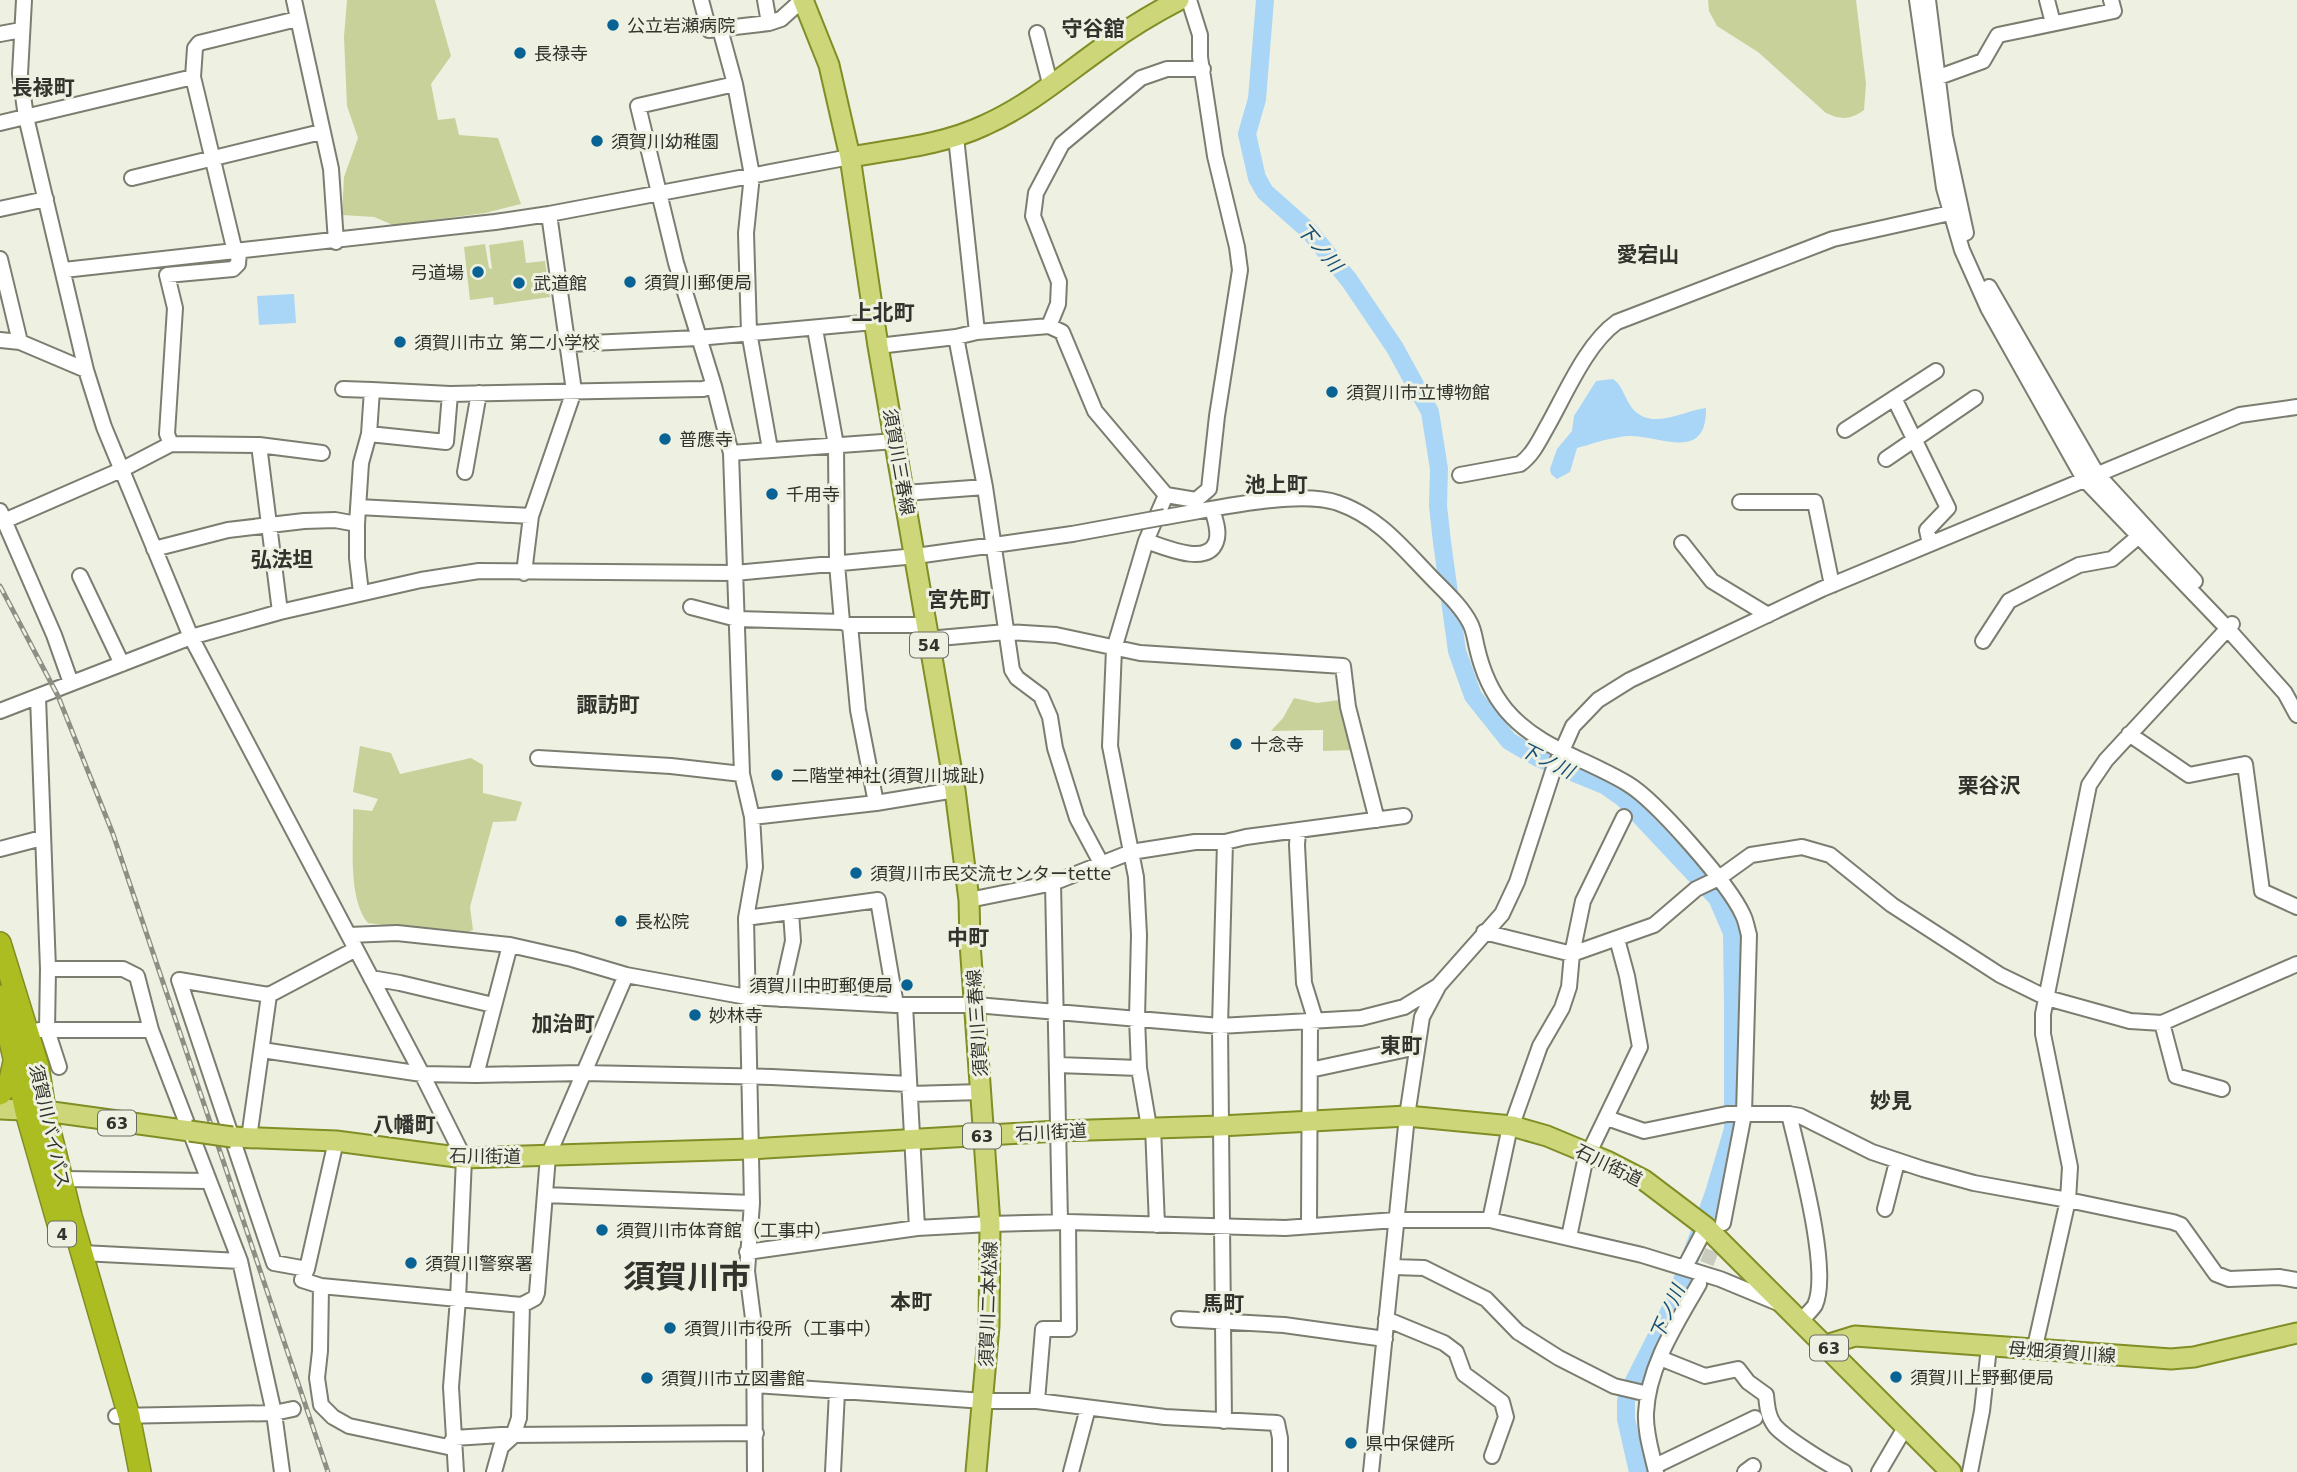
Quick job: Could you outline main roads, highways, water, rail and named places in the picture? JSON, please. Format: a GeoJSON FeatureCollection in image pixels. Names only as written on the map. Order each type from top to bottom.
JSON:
{"type":"FeatureCollection","features":[{"type":"Feature","properties":{"kind":"highway","name":"須賀川バイパス"},"geometry":{"type":"LineString","coordinates":[[0,943],[37,1030],[35,1112],[42,1125],[46,1150],[42,1165],[141,1472]]}},
{"type":"Feature","properties":{"kind":"highway","name":"須賀川バイパス"},"geometry":{"type":"LineString","coordinates":[[0,996],[15,1060],[62,1179],[82,1253],[122,1416],[126,1472]]}},
{"type":"Feature","properties":{"kind":"highway"},"geometry":{"type":"LineString","coordinates":[[0,1094],[9,1084],[15,1060]]}},
{"type":"Feature","properties":{"kind":"main road"},"geometry":{"type":"LineString","coordinates":[[803,0],[829,65],[849,156],[956,137],[1011,112],[1051,87],[1128,30],[1179,0]]}},
{"type":"Feature","properties":{"kind":"main road","name":"須賀川三春線"},"geometry":{"type":"LineString","coordinates":[[849,156],[878,346],[956,790],[969,900],[984,1136]]}},
{"type":"Feature","properties":{"kind":"main road","name":"63"},"geometry":{"type":"LineString","coordinates":[[0,1109],[35,1112]]}},
{"type":"Feature","properties":{"kind":"main road","name":"石川街道"},"geometry":{"type":"LineString","coordinates":[[35,1112],[241,1137],[336,1141],[464,1158],[750,1149],[1058,1130],[1220,1126],[1407,1116],[1512,1126],[1547,1136],[1644,1180],[1715,1225],[1782,1305],[1951,1472]]}},
{"type":"Feature","properties":{"kind":"main road","name":"須賀川二本松線"},"geometry":{"type":"LineString","coordinates":[[976,1472],[989,1326],[990,1224],[984,1136]]}},
{"type":"Feature","properties":{"kind":"main road","name":"母畑須賀川線"},"geometry":{"type":"LineString","coordinates":[[1826,1346],[1855,1336],[2171,1359],[2194,1357],[2297,1333]]}},
{"type":"Feature","properties":{"kind":"water"},"geometry":{"type":"Polygon","coordinates":[[[294,294],[296,323],[259,325],[257,296],[294,294]]]}},
{"type":"Feature","properties":{"kind":"water"},"geometry":{"type":"Polygon","coordinates":[[[1613,379],[1619,384],[1630,405],[1646,418],[1666,418],[1706,408],[1704,426],[1698,437],[1688,442],[1676,442],[1633,436],[1620,437],[1577,448],[1570,472],[1557,479],[1550,469],[1557,449],[1572,431],[1574,416],[1596,381],[1613,379]]]}},
{"type":"Feature","properties":{"kind":"waterway","name":"下ノ川"},"geometry":{"type":"LineString","coordinates":[[1265,0],[1257,99],[1247,134],[1257,178],[1265,192],[1309,231],[1349,280],[1395,348],[1430,412],[1439,469],[1438,506],[1442,542],[1457,651],[1473,696],[1509,741],[1538,758],[1606,786],[1624,799],[1717,898],[1732,933],[1733,1129],[1714,1193],[1675,1300],[1626,1401],[1626,1419],[1638,1472]]}},
{"type":"Feature","properties":{"kind":"tunnel"},"geometry":{"type":"LineString","coordinates":[[1699,1283],[1720,1230]]}},
{"type":"Feature","properties":{"kind":"railway"},"geometry":{"type":"LineString","coordinates":[[0,586],[58,696],[113,834],[328,1472]]}},
{"type":"Feature","properties":{"kind":"place","name":"公立岩瀬病院"},"geometry":{"type":"Point","coordinates":[613,25]}},
{"type":"Feature","properties":{"kind":"place","name":"長禄寺"},"geometry":{"type":"Point","coordinates":[520,53]}},
{"type":"Feature","properties":{"kind":"place","name":"須賀川幼稚園"},"geometry":{"type":"Point","coordinates":[597,141]}},
{"type":"Feature","properties":{"kind":"place","name":"弓道場"},"geometry":{"type":"Point","coordinates":[478,272]}},
{"type":"Feature","properties":{"kind":"place","name":"須賀川郵便局"},"geometry":{"type":"Point","coordinates":[630,282]}},
{"type":"Feature","properties":{"kind":"place","name":"武道館"},"geometry":{"type":"Point","coordinates":[519,283]}},
{"type":"Feature","properties":{"kind":"place","name":"須賀川市立 第二小学校"},"geometry":{"type":"Point","coordinates":[400,342]}},
{"type":"Feature","properties":{"kind":"place","name":"須賀川市立博物館"},"geometry":{"type":"Point","coordinates":[1332,392]}},
{"type":"Feature","properties":{"kind":"place","name":"普應寺"},"geometry":{"type":"Point","coordinates":[665,439]}},
{"type":"Feature","properties":{"kind":"place","name":"千用寺"},"geometry":{"type":"Point","coordinates":[772,494]}},
{"type":"Feature","properties":{"kind":"place","name":"十念寺"},"geometry":{"type":"Point","coordinates":[1236,744]}},
{"type":"Feature","properties":{"kind":"place","name":"二階堂神社(須賀川城趾)"},"geometry":{"type":"Point","coordinates":[777,775]}},
{"type":"Feature","properties":{"kind":"place","name":"須賀川市民交流センターtette"},"geometry":{"type":"Point","coordinates":[856,873]}},
{"type":"Feature","properties":{"kind":"place","name":"長松院"},"geometry":{"type":"Point","coordinates":[621,921]}},
{"type":"Feature","properties":{"kind":"place","name":"須賀川中町郵便局"},"geometry":{"type":"Point","coordinates":[907,985]}},
{"type":"Feature","properties":{"kind":"place","name":"妙林寺"},"geometry":{"type":"Point","coordinates":[695,1015]}},
{"type":"Feature","properties":{"kind":"place","name":"須賀川市体育館（工事中）"},"geometry":{"type":"Point","coordinates":[602,1230]}},
{"type":"Feature","properties":{"kind":"place","name":"須賀川警察署"},"geometry":{"type":"Point","coordinates":[411,1263]}},
{"type":"Feature","properties":{"kind":"place","name":"須賀川市役所（工事中）"},"geometry":{"type":"Point","coordinates":[670,1328]}},
{"type":"Feature","properties":{"kind":"place","name":"須賀川上野郵便局"},"geometry":{"type":"Point","coordinates":[1896,1377]}},
{"type":"Feature","properties":{"kind":"place","name":"須賀川市立図書館"},"geometry":{"type":"Point","coordinates":[647,1378]}},
{"type":"Feature","properties":{"kind":"place","name":"県中保健所"},"geometry":{"type":"Point","coordinates":[1351,1443]}},
{"type":"Feature","properties":{"kind":"district","name":"守谷舘"},"geometry":{"type":"Point","coordinates":[1093,29]}},
{"type":"Feature","properties":{"kind":"district","name":"長禄町"},"geometry":{"type":"Point","coordinates":[43,88]}},
{"type":"Feature","properties":{"kind":"district","name":"愛宕山"},"geometry":{"type":"Point","coordinates":[1648,255]}},
{"type":"Feature","properties":{"kind":"district","name":"上北町"},"geometry":{"type":"Point","coordinates":[883,313]}},
{"type":"Feature","properties":{"kind":"district","name":"池上町"},"geometry":{"type":"Point","coordinates":[1276,485]}},
{"type":"Feature","properties":{"kind":"district","name":"弘法坦"},"geometry":{"type":"Point","coordinates":[282,560]}},
{"type":"Feature","properties":{"kind":"district","name":"宮先町"},"geometry":{"type":"Point","coordinates":[959,600]}},
{"type":"Feature","properties":{"kind":"district","name":"諏訪町"},"geometry":{"type":"Point","coordinates":[608,705]}},
{"type":"Feature","properties":{"kind":"district","name":"栗谷沢"},"geometry":{"type":"Point","coordinates":[1989,786]}},
{"type":"Feature","properties":{"kind":"district","name":"中町"},"geometry":{"type":"Point","coordinates":[968,938]}},
{"type":"Feature","properties":{"kind":"district","name":"加治町"},"geometry":{"type":"Point","coordinates":[563,1024]}},
{"type":"Feature","properties":{"kind":"district","name":"東町"},"geometry":{"type":"Point","coordinates":[1401,1046]}},
{"type":"Feature","properties":{"kind":"district","name":"妙見"},"geometry":{"type":"Point","coordinates":[1891,1101]}},
{"type":"Feature","properties":{"kind":"district","name":"八幡町"},"geometry":{"type":"Point","coordinates":[404,1125]}},
{"type":"Feature","properties":{"kind":"district","name":"須賀川市"},"geometry":{"type":"Point","coordinates":[687,1277]}},
{"type":"Feature","properties":{"kind":"district","name":"本町"},"geometry":{"type":"Point","coordinates":[911,1302]}},
{"type":"Feature","properties":{"kind":"district","name":"馬町"},"geometry":{"type":"Point","coordinates":[1223,1304]}}]}
